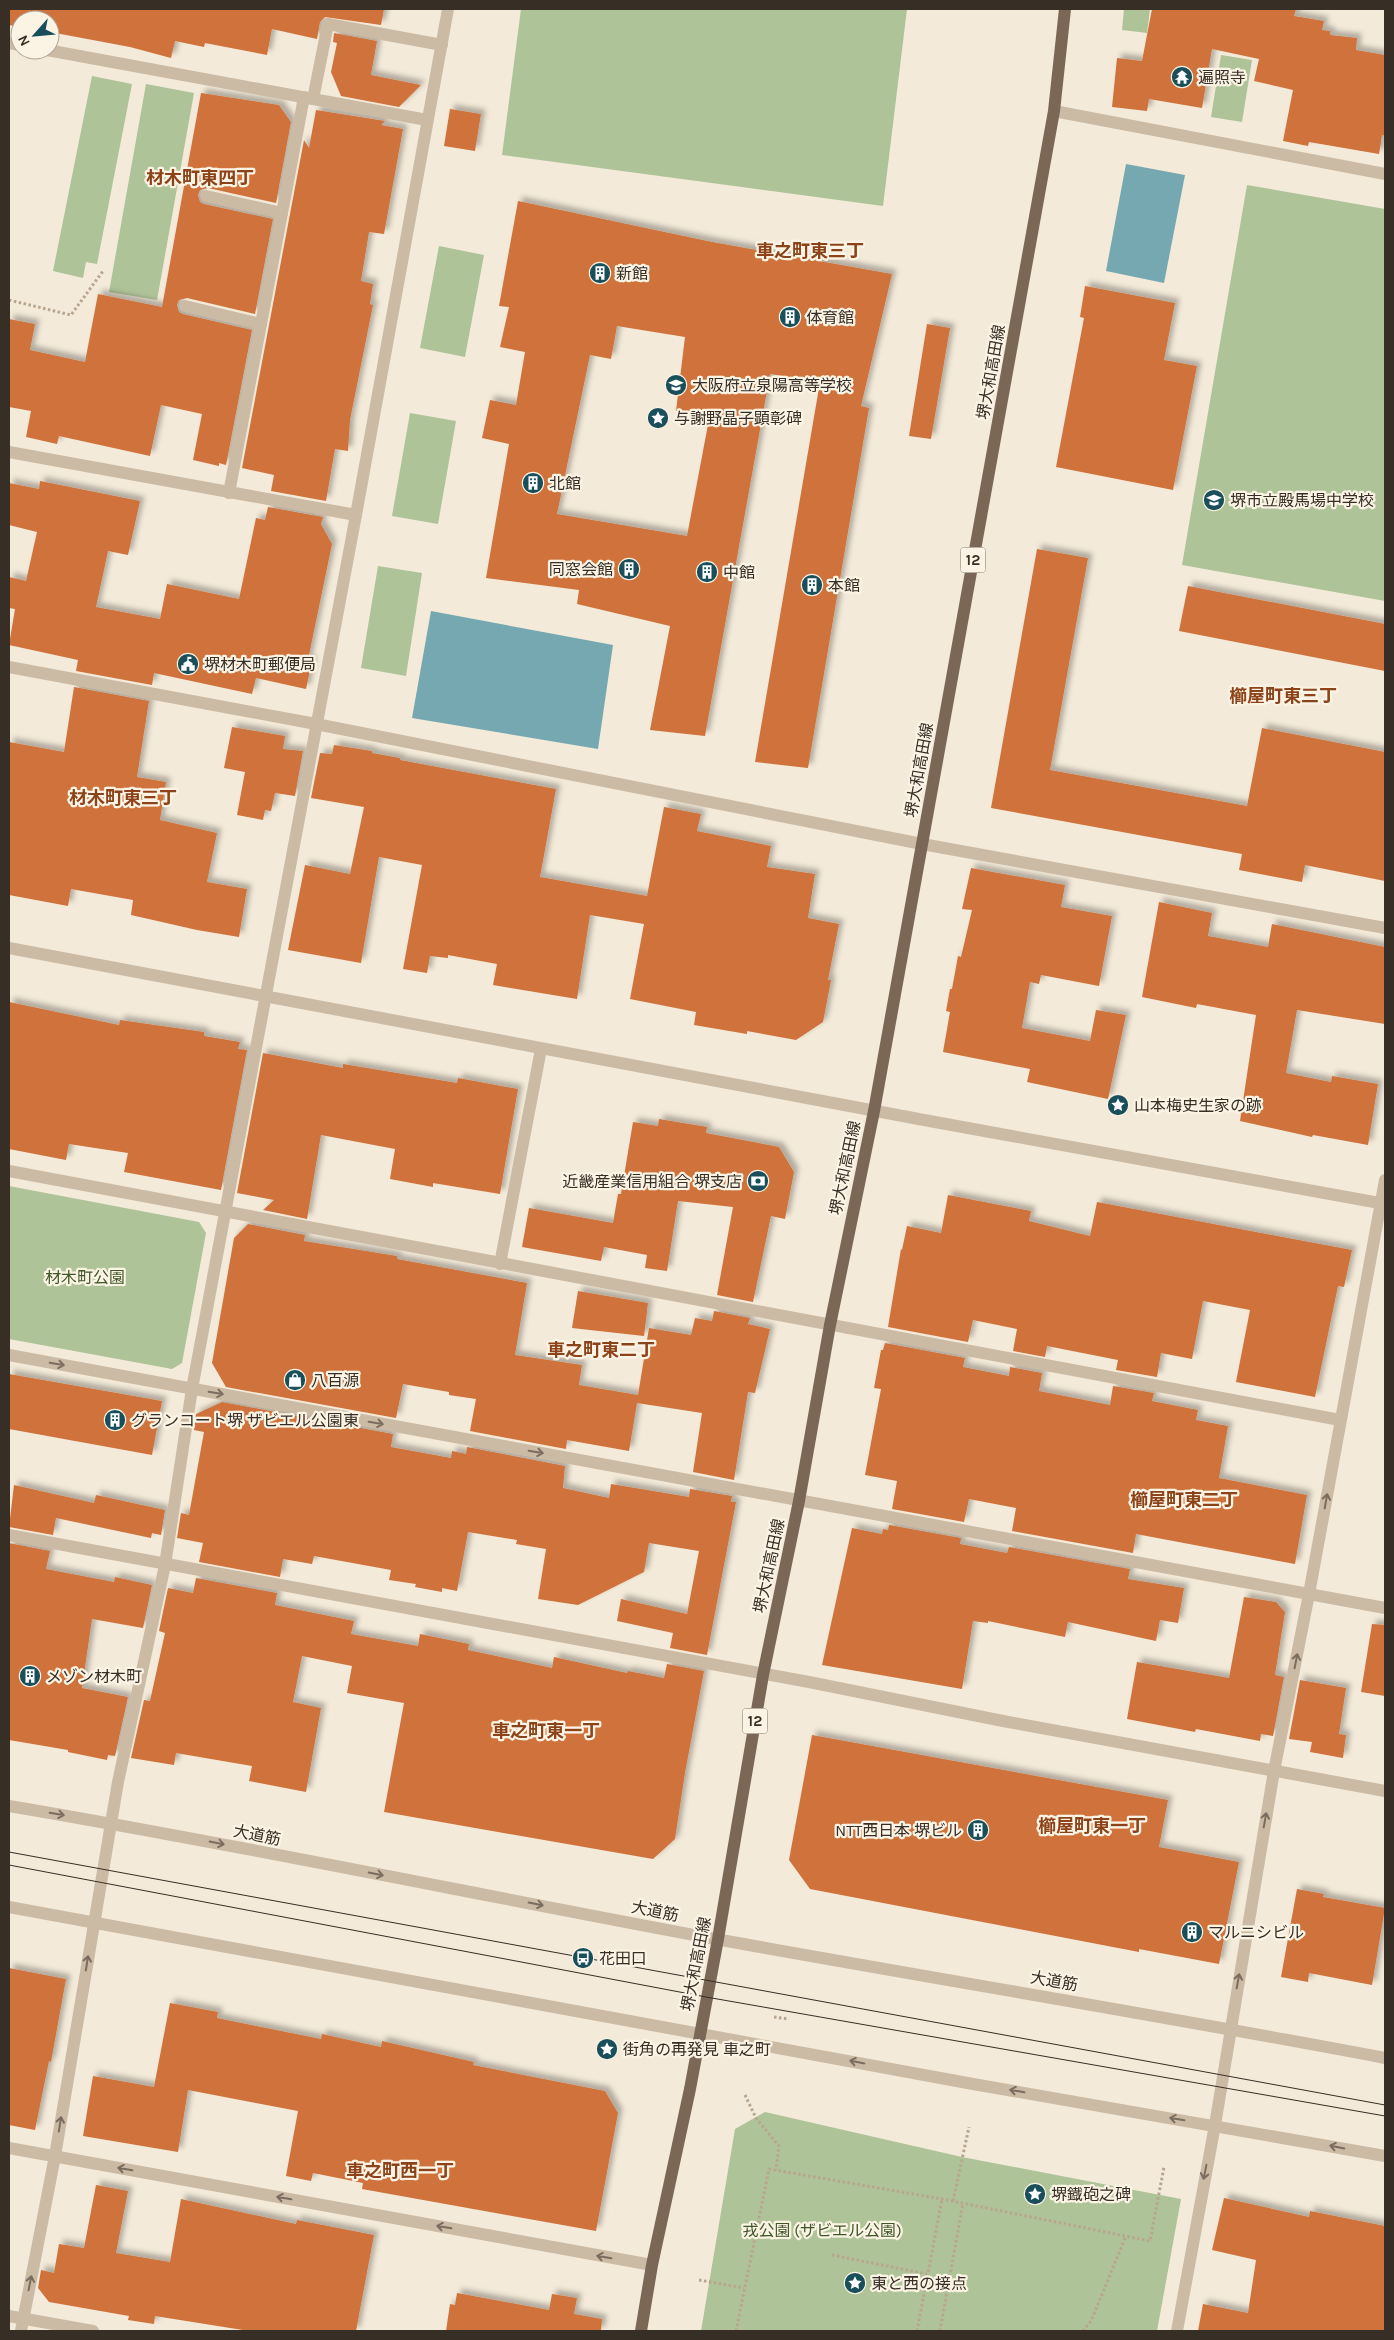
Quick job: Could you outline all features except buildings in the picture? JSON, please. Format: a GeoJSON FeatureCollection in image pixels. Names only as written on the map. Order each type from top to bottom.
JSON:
{"type":"FeatureCollection","features":[{"type":"Feature","properties":{"kind":"main road","name":"堺大和高田線"},"geometry":{"type":"LineString","coordinates":[[641,2331],[652,2265],[690,2090],[763,1675],[799,1501],[830,1324],[874,1111],[1054,110],[1065,9]]}},
{"type":"Feature","properties":{"kind":"street"},"geometry":{"type":"LineString","coordinates":[[22,2325],[55,2156],[118,1782],[165,1565],[192,1389],[356,515],[448,9]]}},
{"type":"Feature","properties":{"kind":"street"},"geometry":{"type":"LineString","coordinates":[[229,493],[282,213],[328,24],[442,45]]}},
{"type":"Feature","properties":{"kind":"street"},"geometry":{"type":"LineString","coordinates":[[60,52],[427,120]]}},
{"type":"Feature","properties":{"kind":"street"},"geometry":{"type":"LineString","coordinates":[[1054,110],[1385,174]]}},
{"type":"Feature","properties":{"kind":"street"},"geometry":{"type":"LineString","coordinates":[[206,196],[282,213]]}},
{"type":"Feature","properties":{"kind":"street"},"geometry":{"type":"LineString","coordinates":[[185,306],[261,324]]}},
{"type":"Feature","properties":{"kind":"street"},"geometry":{"type":"LineString","coordinates":[[9,452],[356,515]]}},
{"type":"Feature","properties":{"kind":"street"},"geometry":{"type":"LineString","coordinates":[[9,667],[316,724],[922,844],[1385,928]]}},
{"type":"Feature","properties":{"kind":"street"},"geometry":{"type":"LineString","coordinates":[[9,948],[874,1111],[1383,1203]]}},
{"type":"Feature","properties":{"kind":"street"},"geometry":{"type":"LineString","coordinates":[[500,1264],[541,1049]]}},
{"type":"Feature","properties":{"kind":"street"},"geometry":{"type":"LineString","coordinates":[[9,1171],[1340,1420]]}},
{"type":"Feature","properties":{"kind":"street"},"geometry":{"type":"LineString","coordinates":[[1177,2331],[1274,1771],[1383,1203],[1385,1180]]}},
{"type":"Feature","properties":{"kind":"street"},"geometry":{"type":"LineString","coordinates":[[9,1355],[1385,1608]]}},
{"type":"Feature","properties":{"kind":"street"},"geometry":{"type":"LineString","coordinates":[[9,1535],[1385,1791]]}},
{"type":"Feature","properties":{"kind":"street","name":"大道筋"},"geometry":{"type":"LineString","coordinates":[[9,1806],[111,1823],[718,1939],[1385,2058]]}},
{"type":"Feature","properties":{"kind":"street"},"geometry":{"type":"LineString","coordinates":[[9,1907],[972,2084],[1214,2124],[1385,2156]]}},
{"type":"Feature","properties":{"kind":"street"},"geometry":{"type":"LineString","coordinates":[[9,2148],[652,2265]]}},
{"type":"Feature","properties":{"kind":"street"},"geometry":{"type":"LineString","coordinates":[[9,2316],[22,2325],[93,2331]]}},
{"type":"Feature","properties":{"kind":"path"},"geometry":{"type":"LineString","coordinates":[[9,300],[70,315],[103,271]]}},
{"type":"Feature","properties":{"kind":"path"},"geometry":{"type":"LineString","coordinates":[[626,1959],[644,1962]]}},
{"type":"Feature","properties":{"kind":"path"},"geometry":{"type":"LineString","coordinates":[[774,2017],[789,2019]]}},
{"type":"Feature","properties":{"kind":"path"},"geometry":{"type":"LineString","coordinates":[[745,2095],[756,2118],[779,2146],[776,2170]]}},
{"type":"Feature","properties":{"kind":"path"},"geometry":{"type":"LineString","coordinates":[[953,2201],[969,2127]]}},
{"type":"Feature","properties":{"kind":"path"},"geometry":{"type":"LineString","coordinates":[[736,2331],[769,2169],[953,2201],[1150,2241],[1164,2166]]}},
{"type":"Feature","properties":{"kind":"path"},"geometry":{"type":"LineString","coordinates":[[917,2331],[942,2199]]}},
{"type":"Feature","properties":{"kind":"path"},"geometry":{"type":"LineString","coordinates":[[940,2331],[963,2203]]}},
{"type":"Feature","properties":{"kind":"path"},"geometry":{"type":"LineString","coordinates":[[1083,2331],[1091,2321],[1126,2236]]}},
{"type":"Feature","properties":{"kind":"path"},"geometry":{"type":"LineString","coordinates":[[832,2254],[927,2274]]}},
{"type":"Feature","properties":{"kind":"path"},"geometry":{"type":"LineString","coordinates":[[699,2280],[744,2288]]}},
{"type":"Feature","properties":{"kind":"green space"},"geometry":{"type":"Polygon","coordinates":[[[521,9],[907,9],[883,206],[502,155],[521,9]]]}},
{"type":"Feature","properties":{"kind":"green space"},"geometry":{"type":"Polygon","coordinates":[[[1124,9],[1150,9],[1147,33],[1122,30],[1124,9]]]}},
{"type":"Feature","properties":{"kind":"green space"},"geometry":{"type":"Polygon","coordinates":[[[1221,55],[1252,60],[1242,122],[1211,117],[1221,55]]]}},
{"type":"Feature","properties":{"kind":"green space"},"geometry":{"type":"Polygon","coordinates":[[[92,76],[132,84],[97,264],[86,262],[83,278],[53,271],[92,76]]]}},
{"type":"Feature","properties":{"kind":"green space"},"geometry":{"type":"Polygon","coordinates":[[[146,84],[194,93],[157,300],[109,292],[146,84]]]}},
{"type":"Feature","properties":{"kind":"green space"},"geometry":{"type":"Polygon","coordinates":[[[1247,185],[1385,209],[1385,601],[1182,565],[1247,185]]]}},
{"type":"Feature","properties":{"kind":"green space"},"geometry":{"type":"Polygon","coordinates":[[[439,246],[484,255],[465,357],[420,348],[439,246]]]}},
{"type":"Feature","properties":{"kind":"green space"},"geometry":{"type":"Polygon","coordinates":[[[410,413],[456,421],[438,524],[392,516],[410,413]]]}},
{"type":"Feature","properties":{"kind":"green space"},"geometry":{"type":"Polygon","coordinates":[[[378,566],[422,573],[406,676],[361,668],[378,566]]]}},
{"type":"Feature","properties":{"kind":"green space","name":"材木町公園"},"geometry":{"type":"Polygon","coordinates":[[[9,1186],[199,1222],[206,1233],[182,1363],[172,1369],[9,1339],[9,1186]]]}},
{"type":"Feature","properties":{"kind":"green space","name":"戎公園 (ザビエル公園)"},"geometry":{"type":"Polygon","coordinates":[[[765,2112],[962,2157],[1181,2199],[1157,2331],[701,2331],[735,2129],[765,2112]]]}},
{"type":"Feature","properties":{"kind":"water"},"geometry":{"type":"Polygon","coordinates":[[[1126,164],[1185,175],[1164,283],[1106,271],[1126,164]]]}},
{"type":"Feature","properties":{"kind":"water"},"geometry":{"type":"Polygon","coordinates":[[[431,611],[613,645],[598,749],[412,718],[431,611]]]}},
{"type":"Feature","properties":{"kind":"tram line"},"geometry":{"type":"LineString","coordinates":[[9,1852],[1385,2105]]}},
{"type":"Feature","properties":{"kind":"tram line"},"geometry":{"type":"LineString","coordinates":[[9,1865],[706,1997],[1385,2116]]}},
{"type":"Feature","properties":{"kind":"place","name":"遍照寺"},"geometry":{"type":"Point","coordinates":[1182,77]}},
{"type":"Feature","properties":{"kind":"place","name":"新館"},"geometry":{"type":"Point","coordinates":[600,273]}},
{"type":"Feature","properties":{"kind":"place","name":"体育館"},"geometry":{"type":"Point","coordinates":[790,317]}},
{"type":"Feature","properties":{"kind":"place","name":"大阪府立泉陽高等学校"},"geometry":{"type":"Point","coordinates":[676,385]}},
{"type":"Feature","properties":{"kind":"place","name":"与謝野晶子顕彰碑"},"geometry":{"type":"Point","coordinates":[658,418]}},
{"type":"Feature","properties":{"kind":"place","name":"北館"},"geometry":{"type":"Point","coordinates":[533,483]}},
{"type":"Feature","properties":{"kind":"place","name":"堺市立殿馬場中学校"},"geometry":{"type":"Point","coordinates":[1214,500]}},
{"type":"Feature","properties":{"kind":"place","name":"同窓会館"},"geometry":{"type":"Point","coordinates":[629,569]}},
{"type":"Feature","properties":{"kind":"place","name":"中館"},"geometry":{"type":"Point","coordinates":[707,572]}},
{"type":"Feature","properties":{"kind":"place","name":"本館"},"geometry":{"type":"Point","coordinates":[812,585]}},
{"type":"Feature","properties":{"kind":"place","name":"堺材木町郵便局"},"geometry":{"type":"Point","coordinates":[188,664]}},
{"type":"Feature","properties":{"kind":"place","name":"山本梅史生家の跡"},"geometry":{"type":"Point","coordinates":[1118,1105]}},
{"type":"Feature","properties":{"kind":"place","name":"近畿産業信用組合 堺支店"},"geometry":{"type":"Point","coordinates":[758,1181]}},
{"type":"Feature","properties":{"kind":"place","name":"八百源"},"geometry":{"type":"Point","coordinates":[295,1380]}},
{"type":"Feature","properties":{"kind":"place","name":"グランコート堺 ザビエル公園東"},"geometry":{"type":"Point","coordinates":[115,1420]}},
{"type":"Feature","properties":{"kind":"place","name":"メゾン材木町"},"geometry":{"type":"Point","coordinates":[30,1676]}},
{"type":"Feature","properties":{"kind":"place","name":"NTT西日本 堺ビル"},"geometry":{"type":"Point","coordinates":[978,1830]}},
{"type":"Feature","properties":{"kind":"place","name":"マルニシビル"},"geometry":{"type":"Point","coordinates":[1192,1932]}},
{"type":"Feature","properties":{"kind":"place","name":"花田口"},"geometry":{"type":"Point","coordinates":[583,1958]}},
{"type":"Feature","properties":{"kind":"place","name":"街角の再発見 車之町"},"geometry":{"type":"Point","coordinates":[607,2049]}},
{"type":"Feature","properties":{"kind":"place","name":"堺鐡砲之碑"},"geometry":{"type":"Point","coordinates":[1035,2194]}},
{"type":"Feature","properties":{"kind":"place","name":"東と西の接点"},"geometry":{"type":"Point","coordinates":[855,2283]}},
{"type":"Feature","properties":{"kind":"district","name":"材木町東四丁"},"geometry":{"type":"Point","coordinates":[200,178]}},
{"type":"Feature","properties":{"kind":"district","name":"車之町東三丁"},"geometry":{"type":"Point","coordinates":[810,251]}},
{"type":"Feature","properties":{"kind":"district","name":"櫛屋町東三丁"},"geometry":{"type":"Point","coordinates":[1283,696]}},
{"type":"Feature","properties":{"kind":"district","name":"材木町東三丁"},"geometry":{"type":"Point","coordinates":[123,798]}},
{"type":"Feature","properties":{"kind":"district","name":"車之町東二丁"},"geometry":{"type":"Point","coordinates":[601,1350]}},
{"type":"Feature","properties":{"kind":"district","name":"櫛屋町東二丁"},"geometry":{"type":"Point","coordinates":[1184,1500]}},
{"type":"Feature","properties":{"kind":"district","name":"車之町東一丁"},"geometry":{"type":"Point","coordinates":[546,1731]}},
{"type":"Feature","properties":{"kind":"district","name":"櫛屋町東一丁"},"geometry":{"type":"Point","coordinates":[1092,1826]}},
{"type":"Feature","properties":{"kind":"district","name":"車之町西一丁"},"geometry":{"type":"Point","coordinates":[400,2171]}}]}
